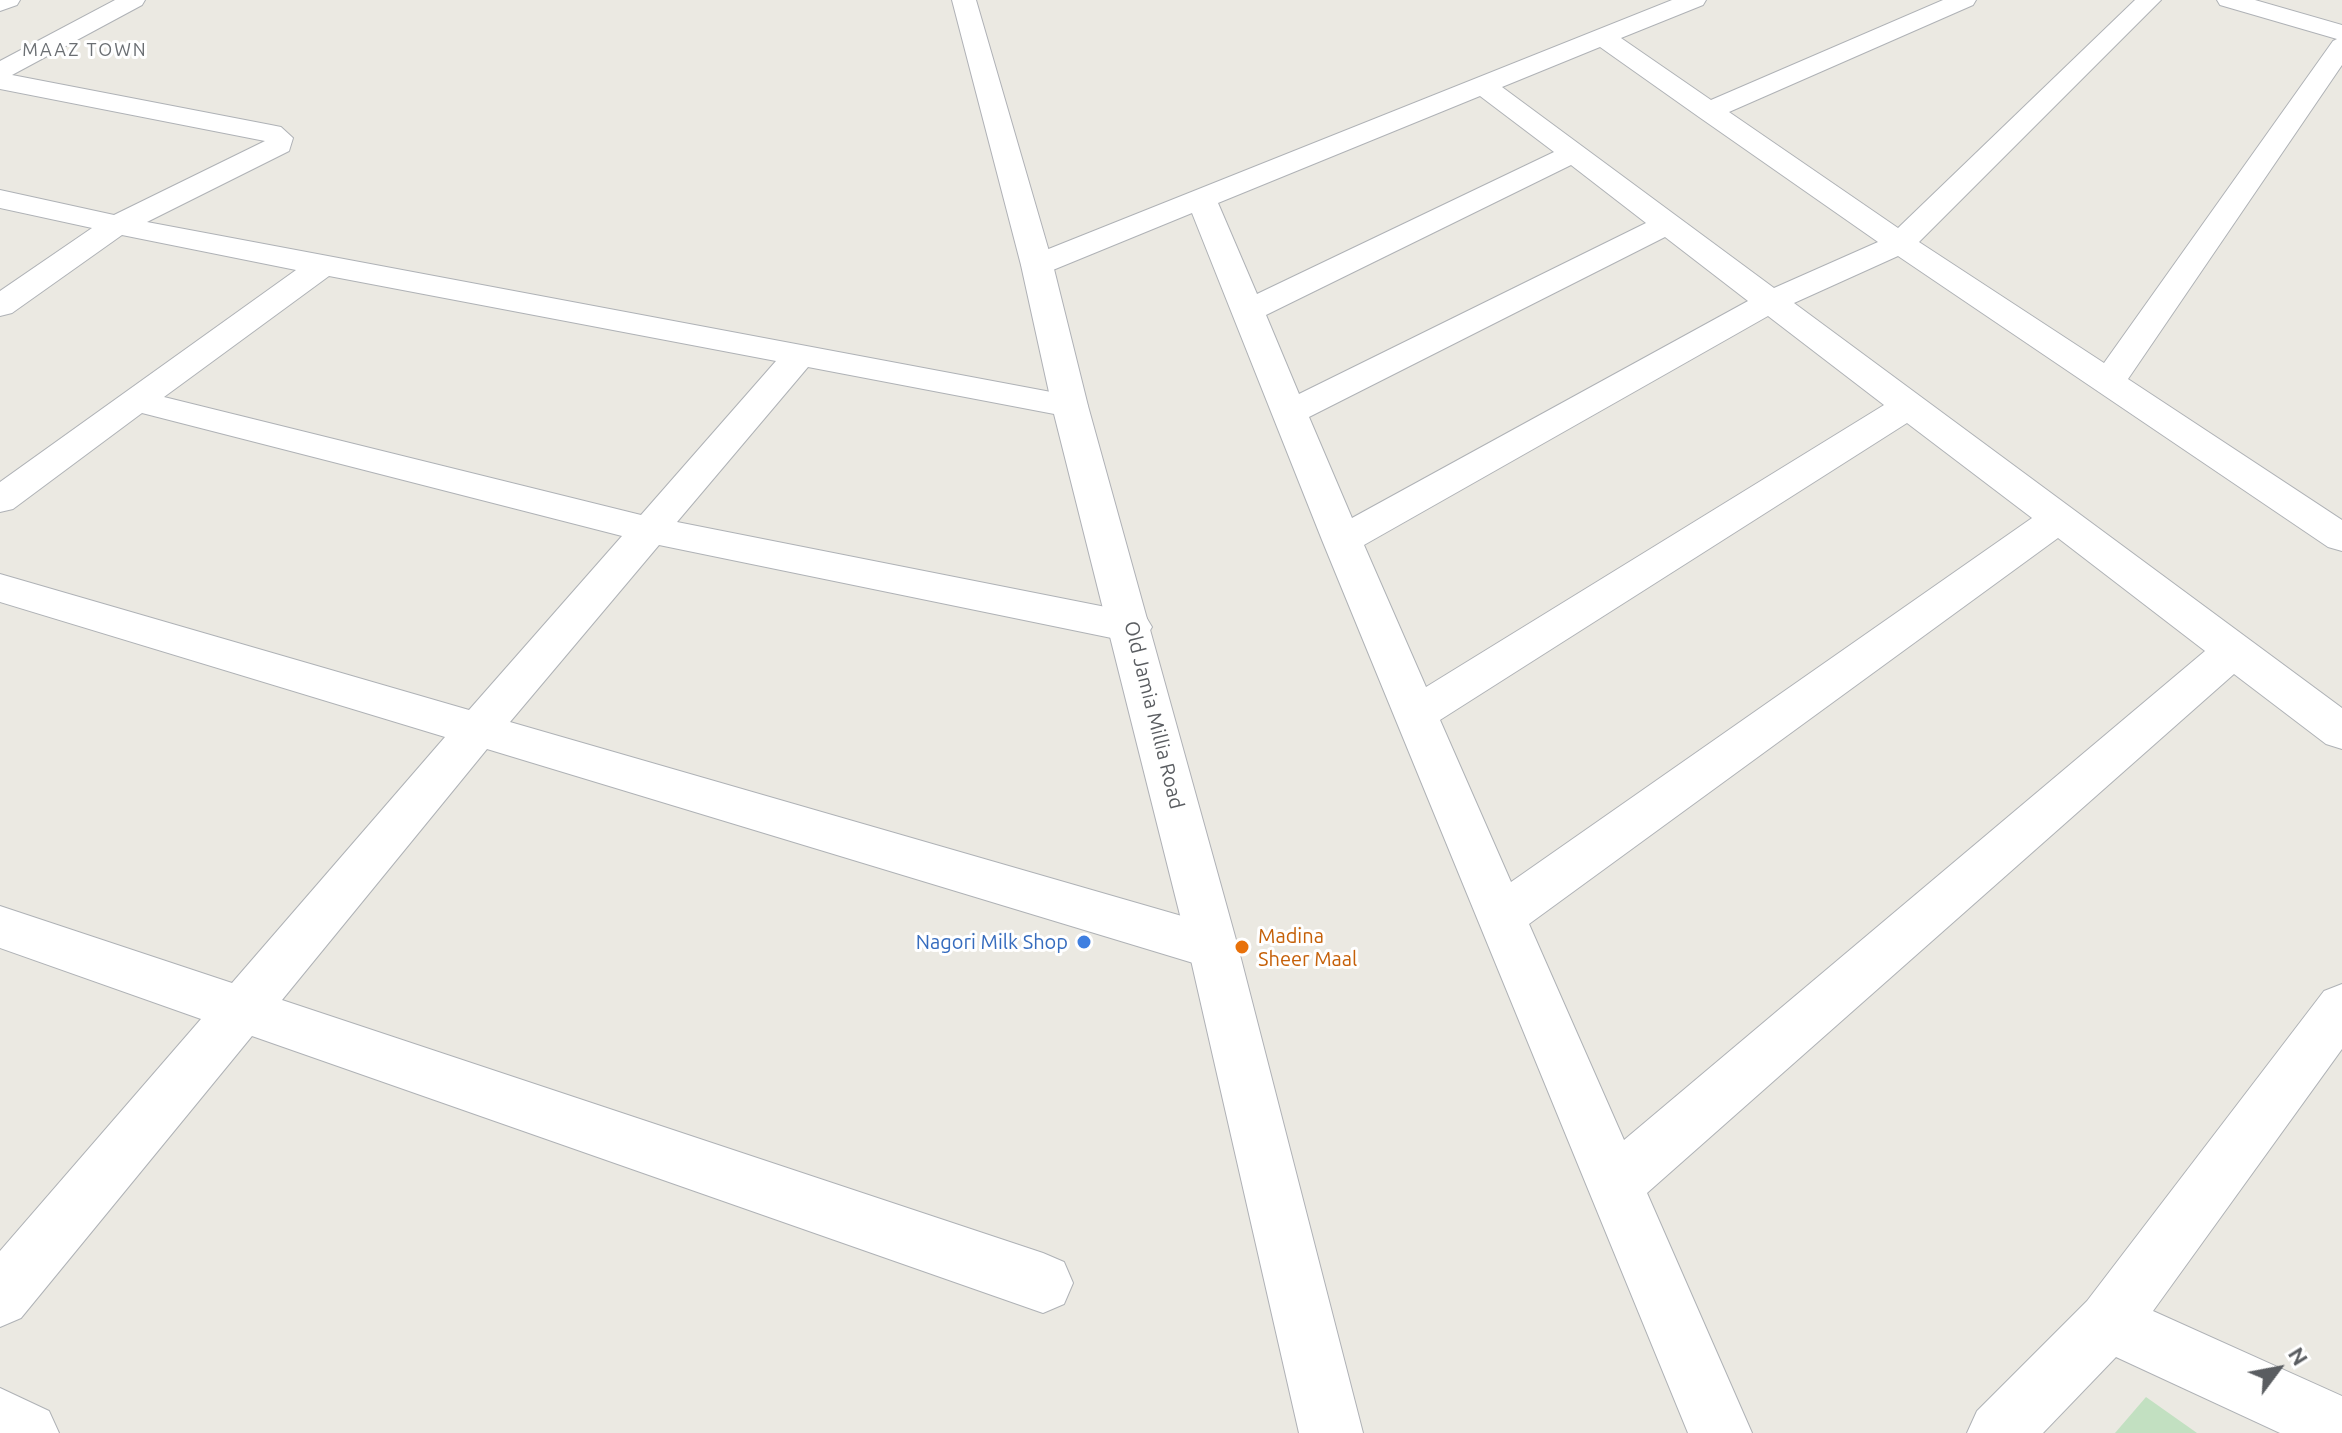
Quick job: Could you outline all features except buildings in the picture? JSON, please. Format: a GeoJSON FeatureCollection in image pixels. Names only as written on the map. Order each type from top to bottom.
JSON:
{"type":"FeatureCollection","features":[{"type":"Feature","properties":{"kind":"street"},"geometry":{"type":"LineString","coordinates":[[0,4],[8,0]]}},
{"type":"Feature","properties":{"kind":"street"},"geometry":{"type":"LineString","coordinates":[[0,71],[133,0]]}},
{"type":"Feature","properties":{"kind":"street","name":"Old Jamia Millia Road"},"geometry":{"type":"LineString","coordinates":[[964,0],[1037,265],[1070,406],[1131,627],[1213,947],[1331,1433]]}},
{"type":"Feature","properties":{"kind":"street"},"geometry":{"type":"LineString","coordinates":[[1037,265],[1694,0]]}},
{"type":"Feature","properties":{"kind":"street"},"geometry":{"type":"LineString","coordinates":[[1709,111],[1964,0]]}},
{"type":"Feature","properties":{"kind":"street"},"geometry":{"type":"LineString","coordinates":[[1342,540],[1772,301],[1900,243],[2149,0]]}},
{"type":"Feature","properties":{"kind":"street"},"geometry":{"type":"LineString","coordinates":[[2229,0],[2342,33]]}},
{"type":"Feature","properties":{"kind":"street"},"geometry":{"type":"LineString","coordinates":[[1604,38],[1900,243],[2342,538]]}},
{"type":"Feature","properties":{"kind":"street"},"geometry":{"type":"LineString","coordinates":[[2108,382],[2342,46]]}},
{"type":"Feature","properties":{"kind":"street"},"geometry":{"type":"LineString","coordinates":[[0,81],[271,133],[279,138],[279,145],[117,225],[0,306]]}},
{"type":"Feature","properties":{"kind":"street"},"geometry":{"type":"LineString","coordinates":[[1483,85],[2342,732]]}},
{"type":"Feature","properties":{"kind":"street"},"geometry":{"type":"LineString","coordinates":[[1248,311],[1574,153]]}},
{"type":"Feature","properties":{"kind":"street"},"geometry":{"type":"LineString","coordinates":[[1201,198],[1342,540],[1720,1433]]}},
{"type":"Feature","properties":{"kind":"street"},"geometry":{"type":"LineString","coordinates":[[0,199],[323,265],[1070,406]]}},
{"type":"Feature","properties":{"kind":"street"},"geometry":{"type":"LineString","coordinates":[[1290,412],[1668,224]]}},
{"type":"Feature","properties":{"kind":"street"},"geometry":{"type":"LineString","coordinates":[[0,500],[323,265]]}},
{"type":"Feature","properties":{"kind":"street"},"geometry":{"type":"LineString","coordinates":[[0,1297],[478,729],[800,355]]}},
{"type":"Feature","properties":{"kind":"street"},"geometry":{"type":"LineString","coordinates":[[136,401],[650,530],[1131,627]]}},
{"type":"Feature","properties":{"kind":"street"},"geometry":{"type":"LineString","coordinates":[[1416,714],[1910,405]]}},
{"type":"Feature","properties":{"kind":"street"},"geometry":{"type":"LineString","coordinates":[[1502,916],[2059,518]]}},
{"type":"Feature","properties":{"kind":"street"},"geometry":{"type":"LineString","coordinates":[[0,588],[1213,947]]}},
{"type":"Feature","properties":{"kind":"street"},"geometry":{"type":"LineString","coordinates":[[1615,1184],[2234,650]]}},
{"type":"Feature","properties":{"kind":"street"},"geometry":{"type":"LineString","coordinates":[[0,927],[1043,1283]]}},
{"type":"Feature","properties":{"kind":"street"},"geometry":{"type":"LineString","coordinates":[[1999,1433],[2108,1322],[2342,1007]]}},
{"type":"Feature","properties":{"kind":"street"},"geometry":{"type":"LineString","coordinates":[[2108,1322],[2342,1429]]}},
{"type":"Feature","properties":{"kind":"street"},"geometry":{"type":"LineString","coordinates":[[0,1420],[27,1433]]}},
{"type":"Feature","properties":{"kind":"green space"},"geometry":{"type":"Polygon","coordinates":[[[2146,1397],[2197,1433],[2115,1433],[2146,1397]]]}},
{"type":"Feature","properties":{"kind":"place","name":"Nagori Milk Shop"},"geometry":{"type":"Point","coordinates":[1084,942]}},
{"type":"Feature","properties":{"kind":"place","name":"Madina Sheer Maal"},"geometry":{"type":"Point","coordinates":[1242,947]}},
{"type":"Feature","properties":{"kind":"district","name":"MAAZ TOWN"},"geometry":{"type":"Point","coordinates":[85,50]}}]}
